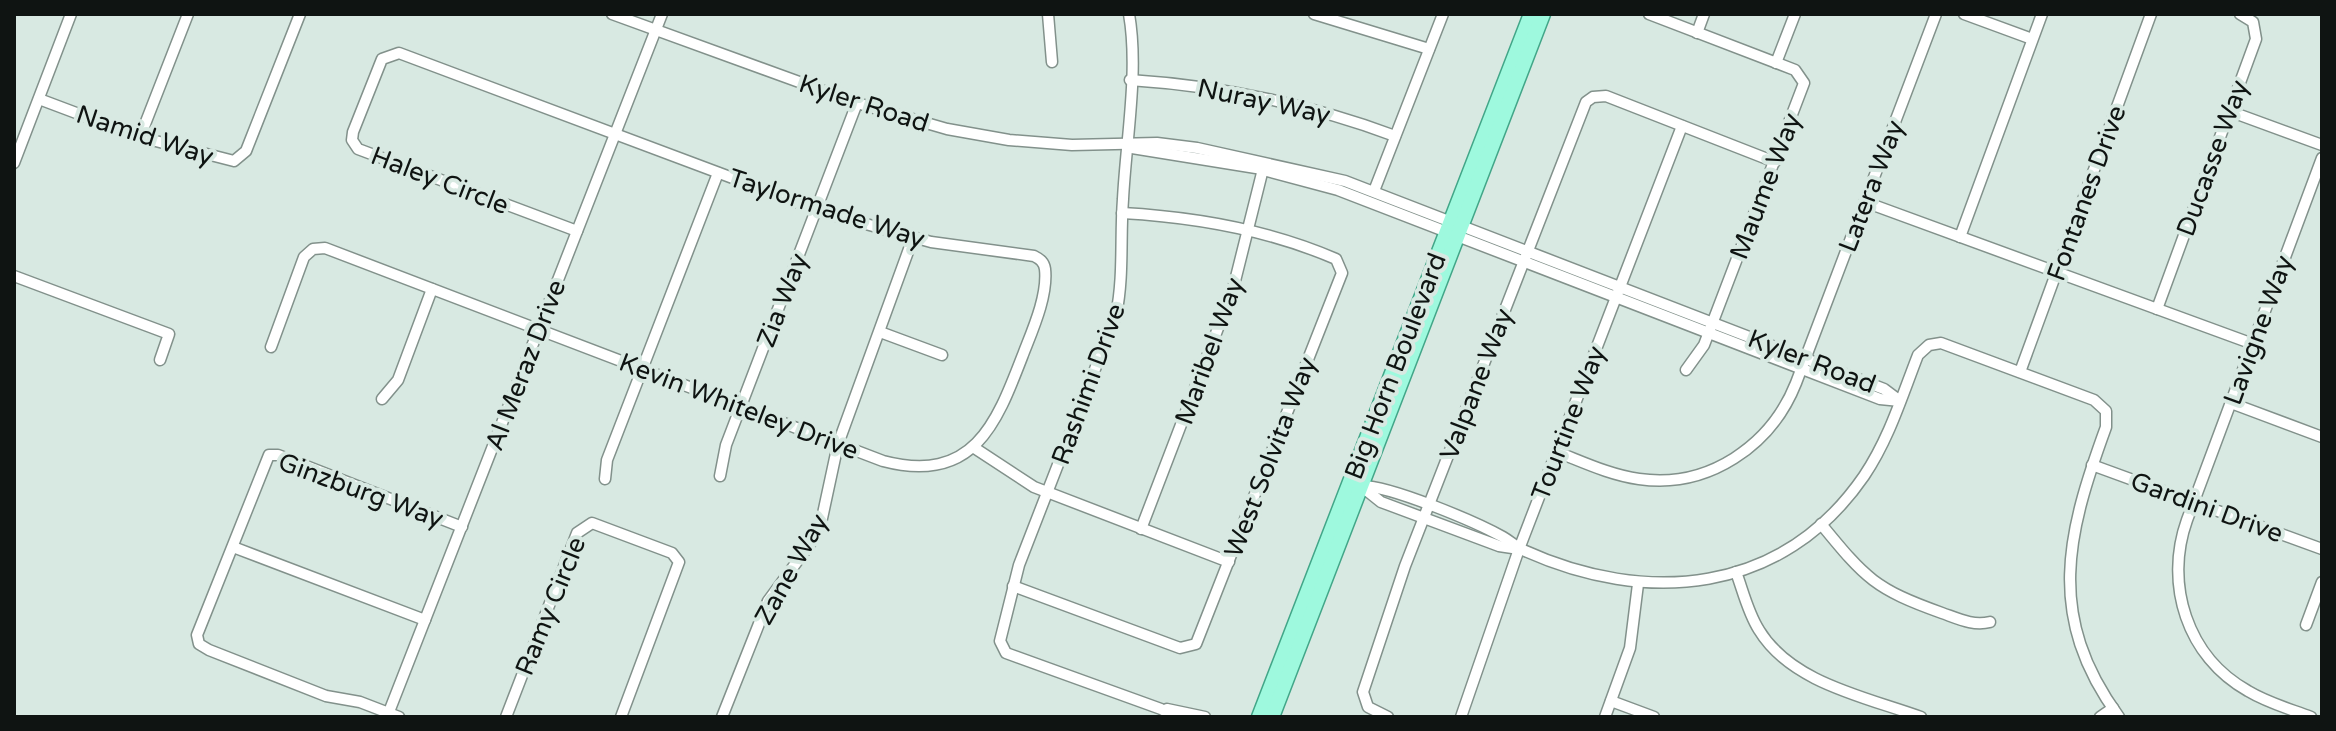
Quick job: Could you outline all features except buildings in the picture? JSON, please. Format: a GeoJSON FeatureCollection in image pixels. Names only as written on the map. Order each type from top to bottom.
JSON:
{"type":"FeatureCollection","features":[{"type":"Feature","properties":{"kind":"main road","name":"Big Horn Boulevard"},"geometry":{"type":"LineString","coordinates":[[1272,717],[1361,486],[1531,14]]}},
{"type":"Feature","properties":{"kind":"main road","name":"Big Horn Boulevard"},"geometry":{"type":"LineString","coordinates":[[1259,717],[1543,14]]}},
{"type":"Feature","properties":{"kind":"street"},"geometry":{"type":"LineString","coordinates":[[14,163],[71,14]]}},
{"type":"Feature","properties":{"kind":"street"},"geometry":{"type":"LineString","coordinates":[[140,137],[188,14]]}},
{"type":"Feature","properties":{"kind":"street","name":"Namid Way"},"geometry":{"type":"LineString","coordinates":[[39,99],[140,137],[225,161],[241,157],[300,14]]}},
{"type":"Feature","properties":{"kind":"street","name":"Kyler Road"},"geometry":{"type":"LineString","coordinates":[[612,14],[857,103],[977,135],[1126,146],[1263,169],[1455,228]]}},
{"type":"Feature","properties":{"kind":"street","name":"Al Meraz Drive"},"geometry":{"type":"LineString","coordinates":[[392,716],[425,620],[662,14]]}},
{"type":"Feature","properties":{"kind":"street"},"geometry":{"type":"LineString","coordinates":[[1048,14],[1052,62]]}},
{"type":"Feature","properties":{"kind":"street","name":"Rashimi Drive"},"geometry":{"type":"LineString","coordinates":[[1129,14],[1134,52],[1122,213],[1122,281],[1116,315],[1013,586],[1000,635],[1001,649],[1161,709]]}},
{"type":"Feature","properties":{"kind":"street"},"geometry":{"type":"LineString","coordinates":[[1314,14],[1340,17],[1429,49]]}},
{"type":"Feature","properties":{"kind":"street"},"geometry":{"type":"LineString","coordinates":[[1374,191],[1443,14]]}},
{"type":"Feature","properties":{"kind":"street","name":"Maume Way"},"geometry":{"type":"LineString","coordinates":[[1649,14],[1799,72],[1804,83],[1711,328],[1701,352],[1686,370]]}},
{"type":"Feature","properties":{"kind":"street"},"geometry":{"type":"LineString","coordinates":[[1697,33],[1704,14]]}},
{"type":"Feature","properties":{"kind":"street"},"geometry":{"type":"LineString","coordinates":[[1776,63],[1795,14]]}},
{"type":"Feature","properties":{"kind":"street","name":"Latera Way"},"geometry":{"type":"LineString","coordinates":[[1557,452],[1640,479],[1667,480],[1704,473],[1737,457],[1766,432],[1787,404],[1936,14]]}},
{"type":"Feature","properties":{"kind":"street"},"geometry":{"type":"LineString","coordinates":[[1964,14],[2032,39]]}},
{"type":"Feature","properties":{"kind":"street"},"geometry":{"type":"LineString","coordinates":[[1960,237],[2042,14]]}},
{"type":"Feature","properties":{"kind":"street","name":"Fontanes Drive"},"geometry":{"type":"LineString","coordinates":[[2020,372],[2151,14]]}},
{"type":"Feature","properties":{"kind":"street","name":"Ducasse Way"},"geometry":{"type":"LineString","coordinates":[[2157,309],[2257,35],[2253,22],[2240,14]]}},
{"type":"Feature","properties":{"kind":"street","name":"Haley Circle"},"geometry":{"type":"LineString","coordinates":[[577,231],[358,149],[352,135],[369,90],[382,59],[399,53],[615,134]]}},
{"type":"Feature","properties":{"kind":"street","name":"Nuray Way"},"geometry":{"type":"LineString","coordinates":[[1130,80],[1191,85],[1278,100],[1395,136]]}},
{"type":"Feature","properties":{"kind":"street","name":"Valpane Way"},"geometry":{"type":"LineString","coordinates":[[1388,717],[1365,705],[1363,692],[1428,506],[1589,99],[1606,96],[1682,126]]}},
{"type":"Feature","properties":{"kind":"street","name":"Zia Way"},"geometry":{"type":"LineString","coordinates":[[720,476],[726,445],[857,103]]}},
{"type":"Feature","properties":{"kind":"street"},"geometry":{"type":"LineString","coordinates":[[2229,111],[2322,145]]}},
{"type":"Feature","properties":{"kind":"street"},"geometry":{"type":"LineString","coordinates":[[1682,126],[1775,162]]}},
{"type":"Feature","properties":{"kind":"street","name":"Tourtine Way"},"geometry":{"type":"LineString","coordinates":[[1461,717],[1519,549],[1682,126]]}},
{"type":"Feature","properties":{"kind":"street","name":"Taylormade Way"},"geometry":{"type":"LineString","coordinates":[[615,134],[816,209],[913,238],[1034,256],[1043,263]]}},
{"type":"Feature","properties":{"kind":"street","name":"Kyler Road"},"geometry":{"type":"LineString","coordinates":[[1126,146],[1157,143],[1230,153],[1374,191],[1455,228],[1803,364],[1880,399],[1900,401]]}},
{"type":"Feature","properties":{"kind":"street","name":"Lavigne Way"},"geometry":{"type":"LineString","coordinates":[[2304,716],[2236,684],[2210,659],[2191,630],[2179,593],[2177,568],[2183,531],[2322,158]]}},
{"type":"Feature","properties":{"kind":"street","name":"Maribel Way"},"geometry":{"type":"LineString","coordinates":[[1141,529],[1233,289],[1263,169]]}},
{"type":"Feature","properties":{"kind":"street"},"geometry":{"type":"LineString","coordinates":[[605,479],[607,460],[718,173]]}},
{"type":"Feature","properties":{"kind":"street"},"geometry":{"type":"LineString","coordinates":[[1865,202],[2253,344]]}},
{"type":"Feature","properties":{"kind":"street"},"geometry":{"type":"LineString","coordinates":[[1122,213],[1182,218],[1249,231]]}},
{"type":"Feature","properties":{"kind":"street","name":"West Solvita Way"},"geometry":{"type":"LineString","coordinates":[[1013,586],[1180,648],[1193,646],[1229,562],[1342,267],[1333,257],[1249,231]]}},
{"type":"Feature","properties":{"kind":"street","name":"Zane Way"},"geometry":{"type":"LineString","coordinates":[[722,717],[768,601],[810,544],[821,523],[838,444],[913,238]]}},
{"type":"Feature","properties":{"kind":"street","name":"Kevin Whiteley Drive"},"geometry":{"type":"LineString","coordinates":[[271,347],[302,261],[317,248],[883,461],[913,466],[944,461],[973,447],[996,422],[1029,340],[1043,285],[1043,263]]}},
{"type":"Feature","properties":{"kind":"street"},"geometry":{"type":"LineString","coordinates":[[14,276],[169,334],[160,360]]}},
{"type":"Feature","properties":{"kind":"street"},"geometry":{"type":"LineString","coordinates":[[382,399],[398,380],[432,289]]}},
{"type":"Feature","properties":{"kind":"street"},"geometry":{"type":"LineString","coordinates":[[880,332],[942,355]]}},
{"type":"Feature","properties":{"kind":"street"},"geometry":{"type":"LineString","coordinates":[[1361,486],[1376,499],[1424,518],[1591,575],[1638,584],[1697,582],[1736,572],[1784,551],[1821,524],[1872,464],[1918,355],[1933,343],[2094,400],[2104,408],[2107,422],[2074,522],[2070,582],[2085,653],[2116,713],[2100,717]]}},
{"type":"Feature","properties":{"kind":"street"},"geometry":{"type":"LineString","coordinates":[[2231,403],[2322,437]]}},
{"type":"Feature","properties":{"kind":"street"},"geometry":{"type":"LineString","coordinates":[[973,447],[1009,473],[1048,493],[1229,562]]}},
{"type":"Feature","properties":{"kind":"street","name":"Ginzburg Way"},"geometry":{"type":"LineString","coordinates":[[392,716],[360,702],[326,696],[199,644],[197,635],[269,455],[274,454],[462,527]]}},
{"type":"Feature","properties":{"kind":"street","name":"Gardini Drive"},"geometry":{"type":"LineString","coordinates":[[2092,465],[2322,549]]}},
{"type":"Feature","properties":{"kind":"street"},"geometry":{"type":"LineString","coordinates":[[1361,486],[1380,488],[1428,506],[1500,535],[1519,549]]}},
{"type":"Feature","properties":{"kind":"street","name":"Ramy Circle"},"geometry":{"type":"LineString","coordinates":[[506,717],[577,533],[592,523],[672,553],[679,562],[621,717]]}},
{"type":"Feature","properties":{"kind":"street"},"geometry":{"type":"LineString","coordinates":[[1821,524],[1859,570],[1879,587],[1965,622],[1990,622]]}},
{"type":"Feature","properties":{"kind":"street"},"geometry":{"type":"LineString","coordinates":[[233,547],[425,620]]}},
{"type":"Feature","properties":{"kind":"street"},"geometry":{"type":"LineString","coordinates":[[1736,572],[1752,618],[1781,656],[1818,679],[1921,717]]}},
{"type":"Feature","properties":{"kind":"street"},"geometry":{"type":"LineString","coordinates":[[2306,625],[2322,582]]}},
{"type":"Feature","properties":{"kind":"street"},"geometry":{"type":"LineString","coordinates":[[1605,717],[1630,648],[1638,584]]}},
{"type":"Feature","properties":{"kind":"street"},"geometry":{"type":"LineString","coordinates":[[1611,701],[1654,717]]}},
{"type":"Feature","properties":{"kind":"street"},"geometry":{"type":"LineString","coordinates":[[1161,709],[1175,717]]}},
{"type":"Feature","properties":{"kind":"street"},"geometry":{"type":"LineString","coordinates":[[1161,709],[1205,717]]}}]}
